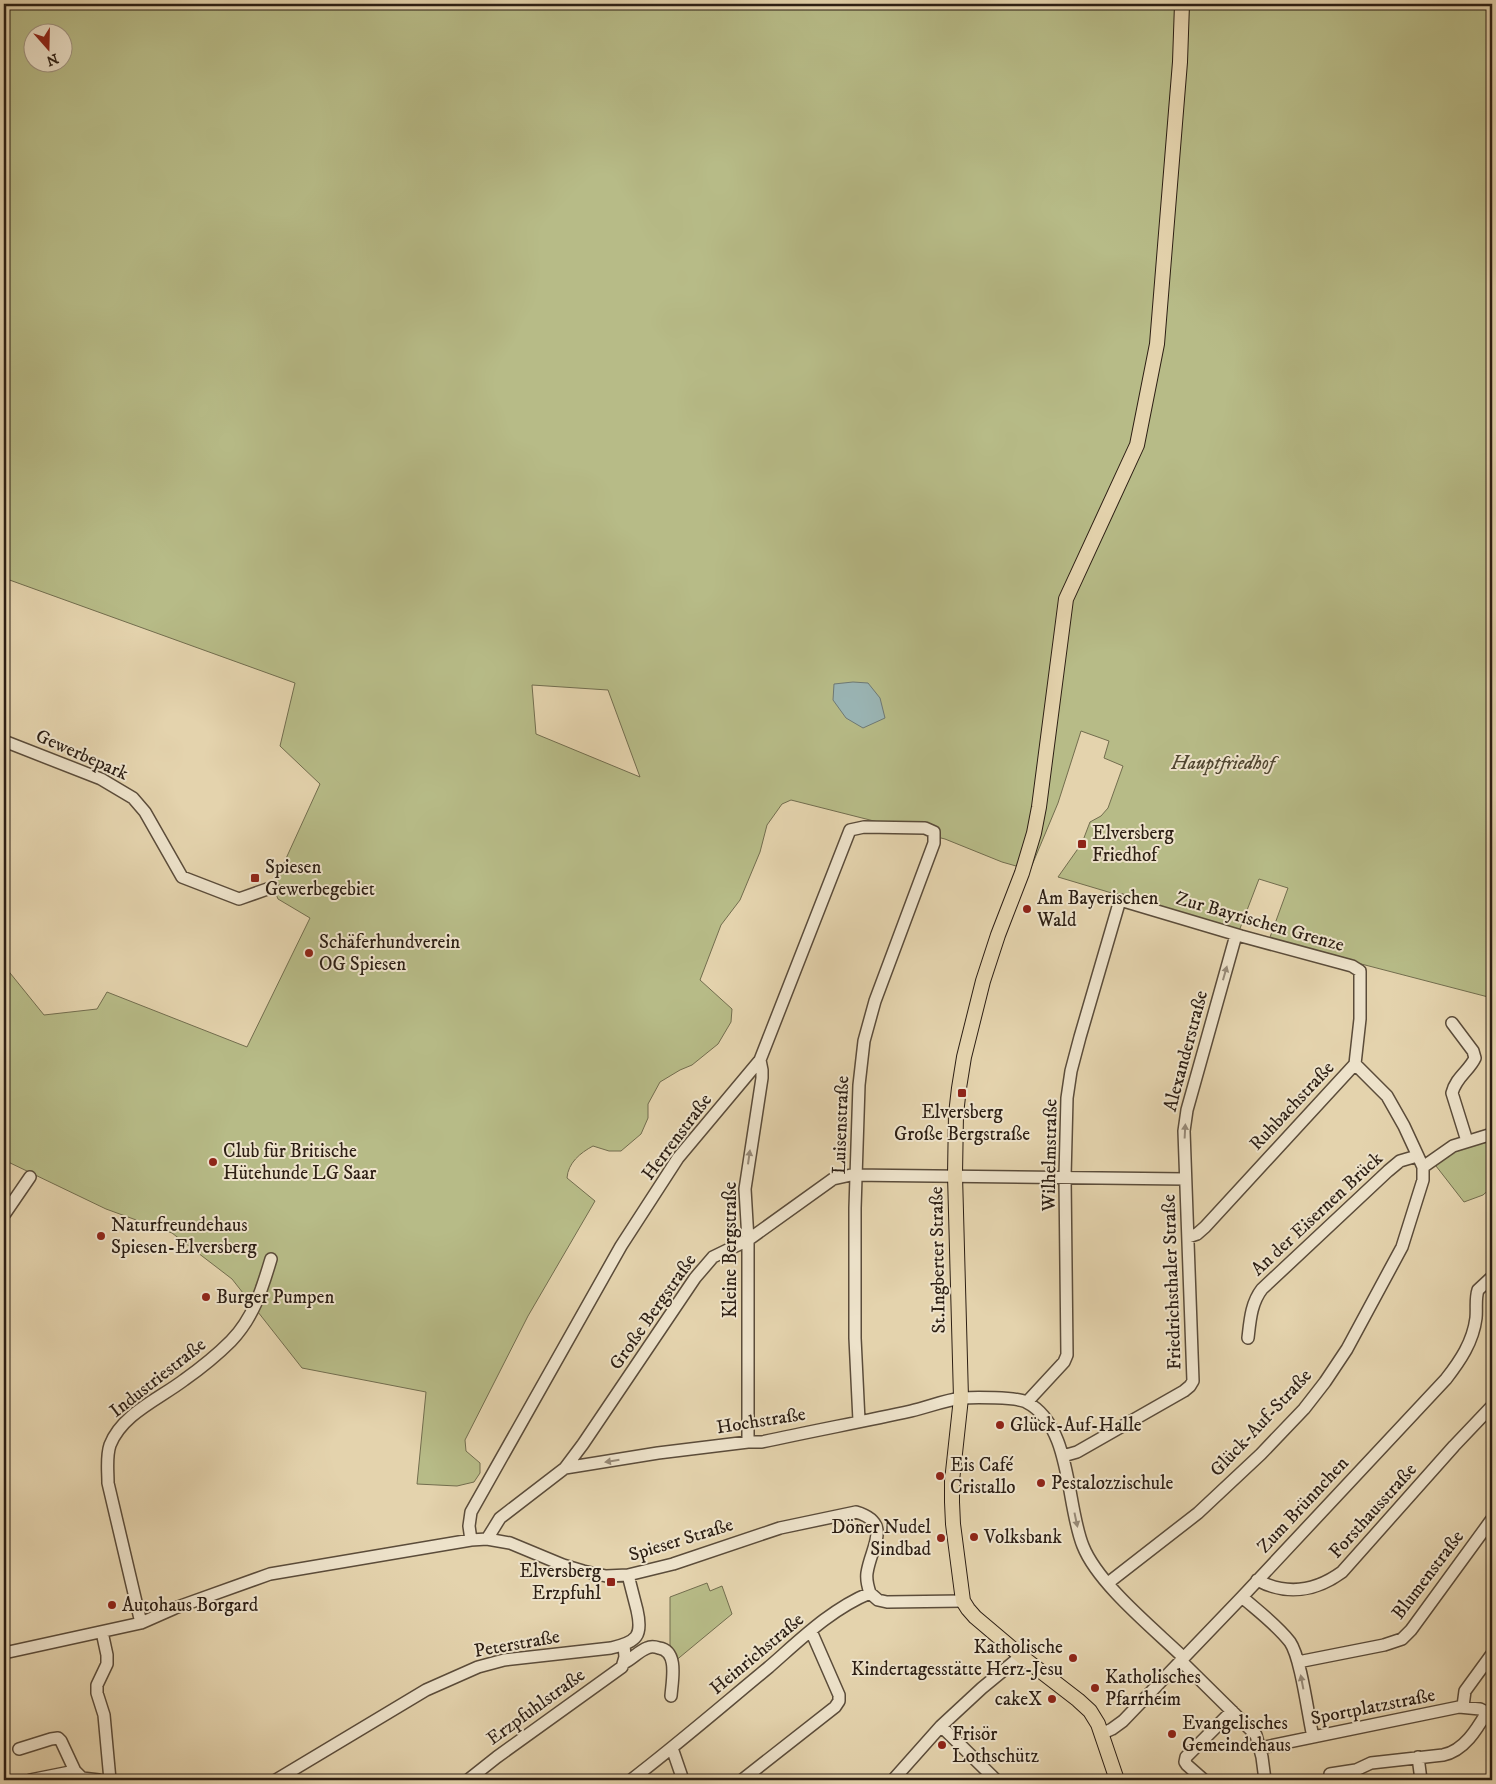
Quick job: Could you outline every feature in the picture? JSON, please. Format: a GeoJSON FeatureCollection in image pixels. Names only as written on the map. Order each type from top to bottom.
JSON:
{"type":"FeatureCollection","features":[{"type":"Feature","properties":{"kind":"main road","name":"St.Ingberter Straße"},"geometry":{"type":"LineString","coordinates":[[963,1601],[952,1502],[952,1481],[960,1398],[955,1176],[956,1114],[964,1057],[990,959],[1022,873],[1039,807],[1066,599],[1136,445],[1157,344],[1180,62],[1182,4]]}},
{"type":"Feature","properties":{"kind":"main road"},"geometry":{"type":"LineString","coordinates":[[963,1601],[975,1617],[1021,1656],[1085,1705],[1093,1715],[1101,1734],[1114,1779]]}},
{"type":"Feature","properties":{"kind":"street","name":"Gewerbepark"},"geometry":{"type":"LineString","coordinates":[[4,744],[101,779],[132,798],[145,812],[182,877],[239,899],[273,886]]}},
{"type":"Feature","properties":{"kind":"street","name":"Herrenstraße"},"geometry":{"type":"LineString","coordinates":[[471,1540],[469,1526],[471,1512],[621,1246],[678,1158],[760,1060],[850,830],[864,827],[925,828],[934,832],[934,843]]}},
{"type":"Feature","properties":{"kind":"street","name":"Luisenstraße"},"geometry":{"type":"LineString","coordinates":[[859,1421],[855,1338],[856,1208],[859,1085],[864,1041],[876,1001],[934,843]]}},
{"type":"Feature","properties":{"kind":"street","name":"Zur Bayrischen Grenze"},"geometry":{"type":"LineString","coordinates":[[1120,900],[1352,966],[1360,970]]}},
{"type":"Feature","properties":{"kind":"street","name":"Wilhelmstraße"},"geometry":{"type":"LineString","coordinates":[[1027,1402],[1064,1362],[1068,1355],[1065,1178],[1067,1098],[1071,1071],[1120,900]]}},
{"type":"Feature","properties":{"kind":"street","name":"Alexanderstraße"},"geometry":{"type":"LineString","coordinates":[[1185,1179],[1184,1131],[1187,1110],[1236,934]]}},
{"type":"Feature","properties":{"kind":"street","name":"Ruhbachstraße"},"geometry":{"type":"LineString","coordinates":[[1188,1238],[1197,1234],[1205,1227],[1355,1064],[1360,1019],[1360,970]]}},
{"type":"Feature","properties":{"kind":"street"},"geometry":{"type":"LineString","coordinates":[[1452,1023],[1473,1051],[1475,1058],[1472,1065],[1460,1076],[1454,1085],[1452,1093],[1467,1141]]}},
{"type":"Feature","properties":{"kind":"street","name":"Kleine Bergstraße"},"geometry":{"type":"LineString","coordinates":[[748,1442],[748,1240],[745,1189],[762,1078],[760,1060]]}},
{"type":"Feature","properties":{"kind":"street"},"geometry":{"type":"LineString","coordinates":[[1355,1064],[1387,1096],[1404,1126],[1423,1167],[1442,1152],[1467,1141],[1492,1134]]}},
{"type":"Feature","properties":{"kind":"street","name":"An der Eisernen Brück"},"geometry":{"type":"LineString","coordinates":[[1248,1338],[1253,1305],[1256,1296],[1262,1288],[1388,1171],[1400,1161],[1417,1156]]}},
{"type":"Feature","properties":{"kind":"street","name":"Glück-Auf-Straße"},"geometry":{"type":"LineString","coordinates":[[1108,1583],[1204,1507],[1282,1432],[1304,1409],[1325,1382],[1351,1341],[1402,1246],[1421,1190],[1423,1167]]}},
{"type":"Feature","properties":{"kind":"street","name":"Große Bergstraße"},"geometry":{"type":"LineString","coordinates":[[487,1540],[500,1518],[565,1468],[695,1278],[713,1257],[748,1240],[833,1179],[841,1176],[857,1175],[1185,1179]]}},
{"type":"Feature","properties":{"kind":"street"},"geometry":{"type":"LineString","coordinates":[[4,1215],[30,1177]]}},
{"type":"Feature","properties":{"kind":"street","name":"Friedrichsthaler Straße"},"geometry":{"type":"LineString","coordinates":[[1063,1456],[1077,1452],[1190,1386],[1194,1372],[1185,1179]]}},
{"type":"Feature","properties":{"kind":"street","name":"Industriestraße"},"geometry":{"type":"LineString","coordinates":[[142,1623],[108,1483],[107,1461],[110,1446],[116,1432],[129,1419],[185,1380],[232,1340],[246,1323],[255,1307],[271,1259]]}},
{"type":"Feature","properties":{"kind":"street","name":"Zum Brünnchen"},"geometry":{"type":"LineString","coordinates":[[1101,1734],[1112,1730],[1123,1721],[1446,1379],[1463,1357],[1470,1340],[1476,1317],[1478,1290],[1492,1277]]}},
{"type":"Feature","properties":{"kind":"street","name":"Hochstraße"},"geometry":{"type":"LineString","coordinates":[[565,1468],[658,1453],[762,1442],[960,1398],[1027,1402]]}},
{"type":"Feature","properties":{"kind":"street"},"geometry":{"type":"LineString","coordinates":[[1027,1402],[1035,1408],[1053,1430],[1060,1444],[1080,1537],[1089,1558],[1108,1583],[1253,1732],[1260,1748],[1265,1780]]}},
{"type":"Feature","properties":{"kind":"street","name":"Forsthausstraße"},"geometry":{"type":"LineString","coordinates":[[1257,1580],[1281,1589],[1295,1590],[1320,1586],[1342,1572],[1492,1406]]}},
{"type":"Feature","properties":{"kind":"street","name":"Spieser Straße"},"geometry":{"type":"LineString","coordinates":[[4,1653],[142,1623],[183,1605],[270,1574],[471,1540],[510,1543],[563,1565],[583,1571],[606,1576],[628,1575],[673,1564],[780,1528],[856,1512],[866,1515],[875,1521],[878,1529],[867,1575],[870,1593]]}},
{"type":"Feature","properties":{"kind":"street","name":"Blumenstraße"},"geometry":{"type":"LineString","coordinates":[[1298,1662],[1384,1645],[1402,1639],[1411,1630],[1492,1519]]}},
{"type":"Feature","properties":{"kind":"street"},"geometry":{"type":"LineString","coordinates":[[624,1662],[624,1645],[632,1641],[640,1629],[628,1575]]}},
{"type":"Feature","properties":{"kind":"street"},"geometry":{"type":"LineString","coordinates":[[870,1593],[878,1600],[887,1602],[963,1601]]}},
{"type":"Feature","properties":{"kind":"street","name":"Heinrichstraße"},"geometry":{"type":"LineString","coordinates":[[631,1780],[844,1605],[870,1593]]}},
{"type":"Feature","properties":{"kind":"street"},"geometry":{"type":"LineString","coordinates":[[1242,1596],[1289,1641],[1298,1662],[1313,1736]]}},
{"type":"Feature","properties":{"kind":"street"},"geometry":{"type":"LineString","coordinates":[[742,1780],[835,1707],[839,1701],[839,1695],[811,1631]]}},
{"type":"Feature","properties":{"kind":"street"},"geometry":{"type":"LineString","coordinates":[[102,1632],[107,1664],[97,1686],[97,1693],[104,1715],[110,1780]]}},
{"type":"Feature","properties":{"kind":"street","name":"Peterstraße"},"geometry":{"type":"LineString","coordinates":[[276,1780],[426,1690],[478,1667],[504,1660],[624,1645]]}},
{"type":"Feature","properties":{"kind":"street","name":"Erzpfuhlstraße"},"geometry":{"type":"LineString","coordinates":[[468,1780],[622,1667],[624,1662],[634,1658],[648,1648],[665,1649],[670,1654],[672,1665],[671,1696]]}},
{"type":"Feature","properties":{"kind":"street","name":"Sportplatzstraße"},"geometry":{"type":"LineString","coordinates":[[1463,1706],[1464,1691],[1492,1654]]}},
{"type":"Feature","properties":{"kind":"street"},"geometry":{"type":"LineString","coordinates":[[893,1780],[941,1726],[982,1688],[1021,1656]]}},
{"type":"Feature","properties":{"kind":"street","name":"Sportplatzstraße"},"geometry":{"type":"LineString","coordinates":[[1260,1748],[1463,1706],[1473,1707],[1490,1713]]}},
{"type":"Feature","properties":{"kind":"street"},"geometry":{"type":"LineString","coordinates":[[1204,1780],[1186,1764],[1186,1757],[1232,1711]]}},
{"type":"Feature","properties":{"kind":"street"},"geometry":{"type":"LineString","coordinates":[[1335,1776],[1360,1768],[1371,1762],[1443,1755],[1455,1752],[1490,1713]]}},
{"type":"Feature","properties":{"kind":"street"},"geometry":{"type":"LineString","coordinates":[[941,1726],[996,1780]]}},
{"type":"Feature","properties":{"kind":"street"},"geometry":{"type":"LineString","coordinates":[[19,1749],[58,1738],[75,1771],[82,1778],[99,1780]]}},
{"type":"Feature","properties":{"kind":"street"},"geometry":{"type":"LineString","coordinates":[[672,1748],[683,1780]]}},
{"type":"Feature","properties":{"kind":"street"},"geometry":{"type":"LineString","coordinates":[[1418,1757],[1421,1780]]}},
{"type":"Feature","properties":{"kind":"street"},"geometry":{"type":"LineString","coordinates":[[30,1780],[75,1771]]}},
{"type":"Feature","properties":{"kind":"green space","name":"Hauptfriedhof"},"geometry":{"type":"Polygon","coordinates":[[[4,4],[1492,4],[1492,998],[1269,940],[1288,888],[1259,879],[1239,931],[1058,877],[1082,843],[1090,822],[1101,816],[1108,808],[1123,766],[1104,758],[1109,741],[1081,731],[1058,803],[1030,870],[1002,862],[945,839],[791,800],[782,804],[767,825],[760,852],[740,900],[721,925],[700,980],[732,1009],[731,1022],[718,1044],[692,1065],[660,1082],[648,1104],[648,1118],[641,1134],[621,1151],[609,1151],[593,1146],[579,1155],[572,1163],[567,1178],[595,1201],[528,1316],[465,1440],[466,1451],[480,1463],[480,1473],[474,1482],[457,1486],[417,1484],[426,1392],[302,1368],[232,1279],[172,1233],[106,1209],[4,1160],[4,961],[8,962],[6,968],[44,1015],[97,1009],[107,992],[247,1047],[310,918],[278,899],[273,887],[320,784],[280,746],[295,683],[4,578],[4,4]],[[532,685],[536,734],[640,777],[608,690],[532,685]]]}},
{"type":"Feature","properties":{"kind":"green space"},"geometry":{"type":"Polygon","coordinates":[[[1492,1141],[1492,1187],[1483,1195],[1464,1202],[1436,1166],[1448,1154],[1466,1147],[1492,1141]]]}},
{"type":"Feature","properties":{"kind":"green space"},"geometry":{"type":"Polygon","coordinates":[[[707,1583],[710,1591],[722,1586],[732,1614],[674,1662],[670,1648],[670,1597],[707,1583]]]}},
{"type":"Feature","properties":{"kind":"water"},"geometry":{"type":"Polygon","coordinates":[[[868,683],[880,698],[885,718],[863,728],[846,718],[833,700],[834,684],[868,683]]]}},
{"type":"Feature","properties":{"kind":"place","name":"Elversberg Friedhof"},"geometry":{"type":"Point","coordinates":[1082,844]}},
{"type":"Feature","properties":{"kind":"place","name":"Spiesen Gewerbegebiet"},"geometry":{"type":"Point","coordinates":[255,878]}},
{"type":"Feature","properties":{"kind":"place","name":"Am Bayerischen Wald"},"geometry":{"type":"Point","coordinates":[1027,909]}},
{"type":"Feature","properties":{"kind":"place","name":"Schäferhundverein OG Spiesen"},"geometry":{"type":"Point","coordinates":[309,953]}},
{"type":"Feature","properties":{"kind":"place","name":"Elversberg Große Bergstraße"},"geometry":{"type":"Point","coordinates":[962,1093]}},
{"type":"Feature","properties":{"kind":"place","name":"Club für Britische Hütehunde LG Saar"},"geometry":{"type":"Point","coordinates":[213,1162]}},
{"type":"Feature","properties":{"kind":"place","name":"Naturfreundehaus Spiesen-Elversberg"},"geometry":{"type":"Point","coordinates":[101,1236]}},
{"type":"Feature","properties":{"kind":"place","name":"Burger Pumpen"},"geometry":{"type":"Point","coordinates":[206,1297]}},
{"type":"Feature","properties":{"kind":"place","name":"Glück-Auf-Halle"},"geometry":{"type":"Point","coordinates":[1000,1425]}},
{"type":"Feature","properties":{"kind":"place","name":"Eis Café Cristallo"},"geometry":{"type":"Point","coordinates":[940,1476]}},
{"type":"Feature","properties":{"kind":"place","name":"Pestalozzischule"},"geometry":{"type":"Point","coordinates":[1041,1483]}},
{"type":"Feature","properties":{"kind":"place","name":"Volksbank"},"geometry":{"type":"Point","coordinates":[974,1537]}},
{"type":"Feature","properties":{"kind":"place","name":"Döner Nudel Sindbad"},"geometry":{"type":"Point","coordinates":[941,1538]}},
{"type":"Feature","properties":{"kind":"place","name":"Elversberg Erzpfuhl"},"geometry":{"type":"Point","coordinates":[611,1582]}},
{"type":"Feature","properties":{"kind":"place","name":"Autohaus Borgard"},"geometry":{"type":"Point","coordinates":[112,1605]}},
{"type":"Feature","properties":{"kind":"place","name":"Katholische Kindertagesstätte Herz-Jesu"},"geometry":{"type":"Point","coordinates":[1073,1658]}},
{"type":"Feature","properties":{"kind":"place","name":"Katholisches Pfarrheim"},"geometry":{"type":"Point","coordinates":[1095,1688]}},
{"type":"Feature","properties":{"kind":"place","name":"cakeX"},"geometry":{"type":"Point","coordinates":[1052,1699]}},
{"type":"Feature","properties":{"kind":"place","name":"Evangelisches Gemeindehaus"},"geometry":{"type":"Point","coordinates":[1172,1734]}},
{"type":"Feature","properties":{"kind":"place","name":"Frisör Lothschütz"},"geometry":{"type":"Point","coordinates":[942,1745]}}]}
